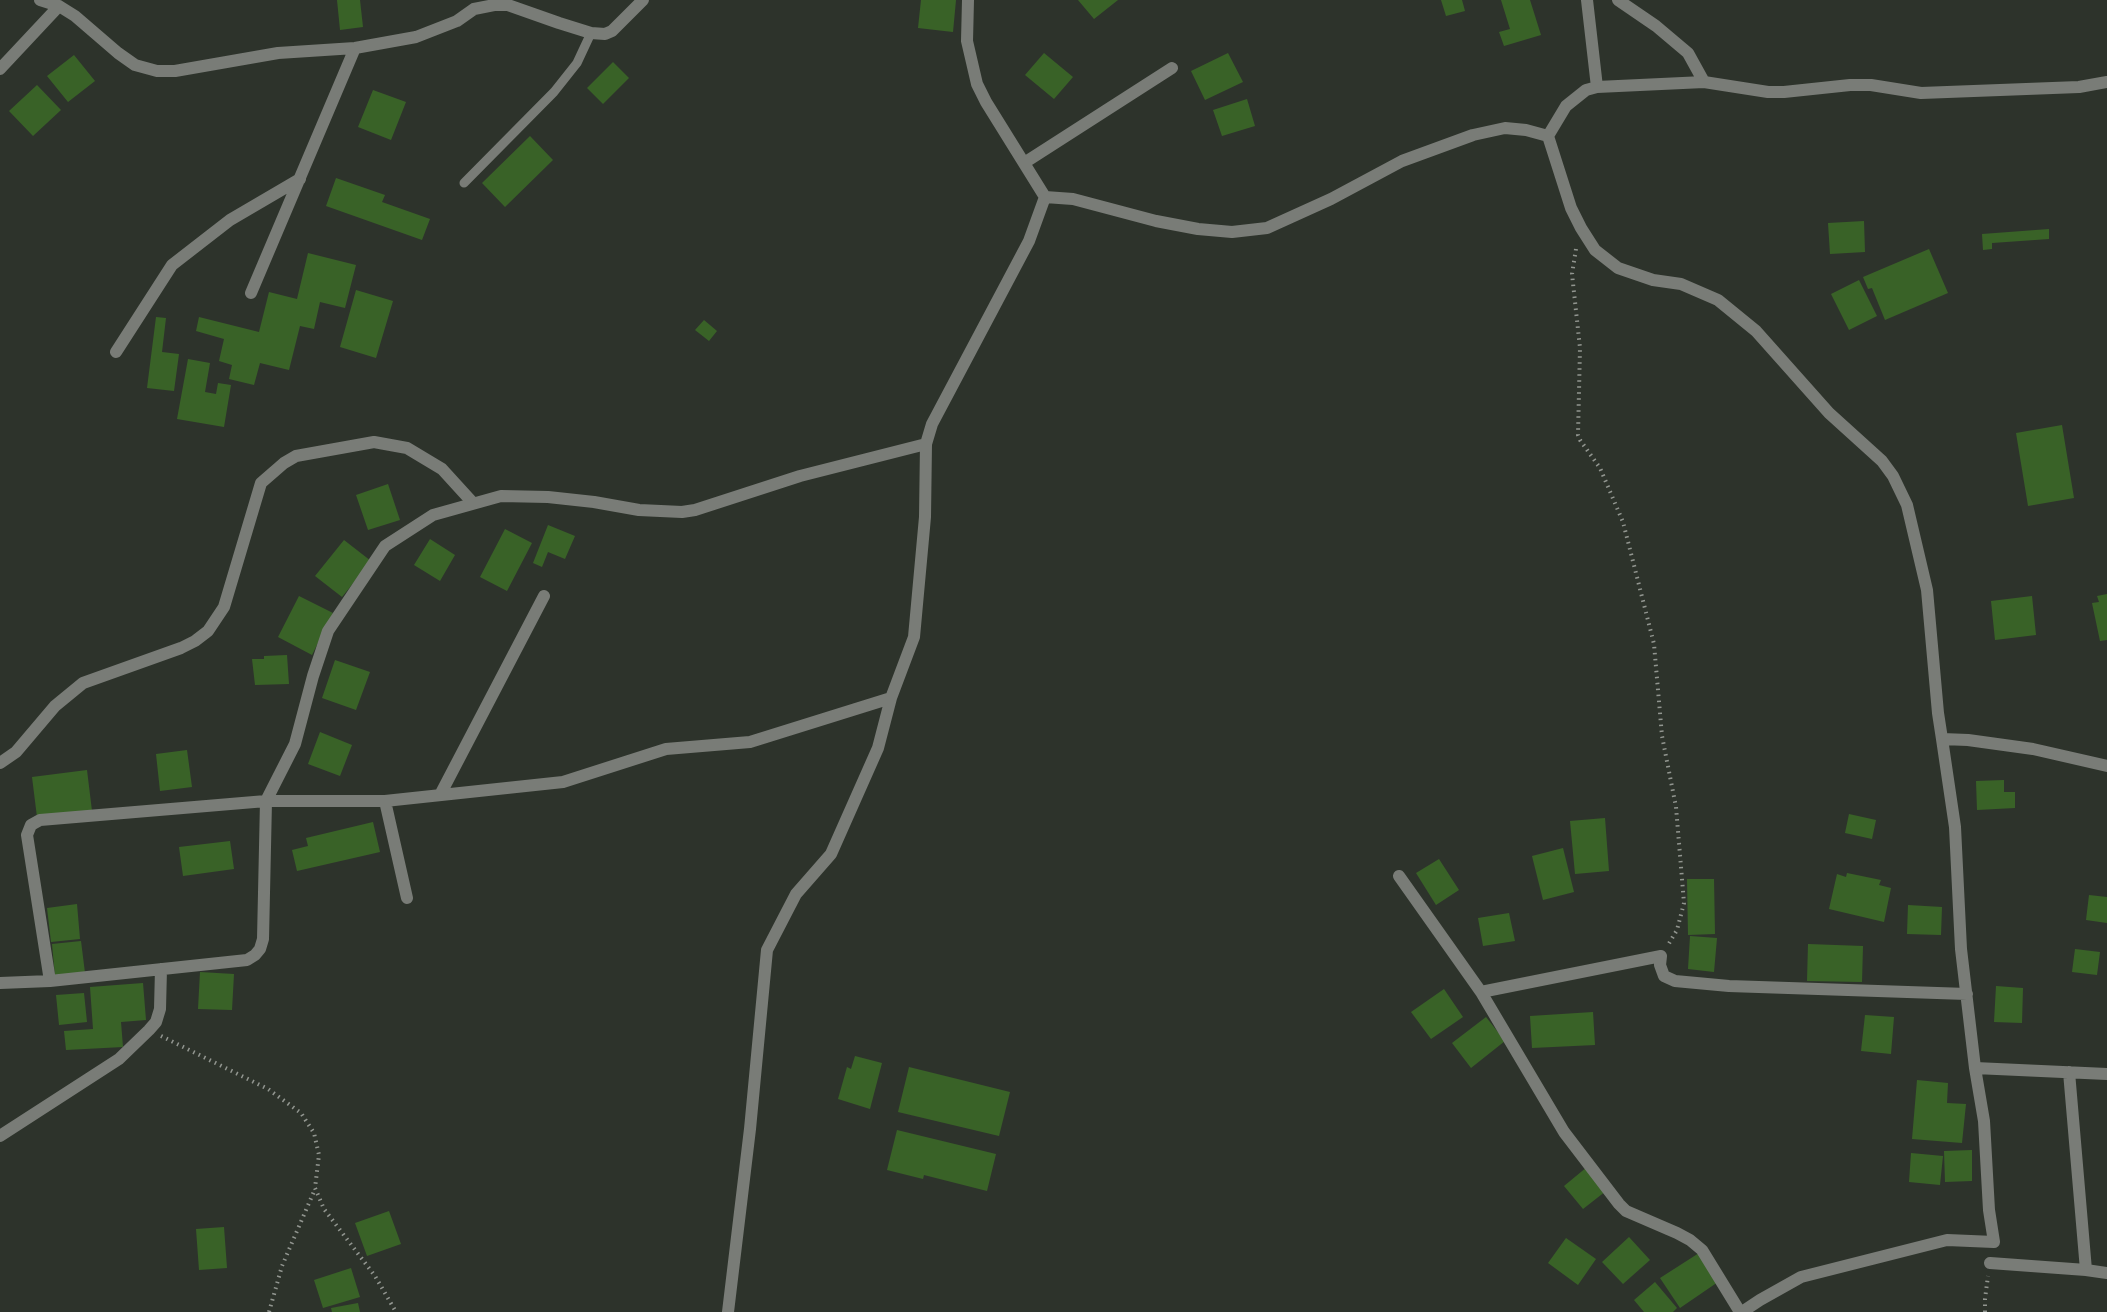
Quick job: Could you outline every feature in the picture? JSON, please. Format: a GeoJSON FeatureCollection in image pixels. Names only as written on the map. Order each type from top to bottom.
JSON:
{"type":"FeatureCollection","features":[{"type":"Feature","properties":{"kind":"street"},"geometry":{"type":"LineString","coordinates":[[43,0],[75,16],[127,59],[143,69],[175,71],[278,52],[355,48],[416,37],[457,21],[474,9],[494,5],[508,5],[591,33],[605,34],[612,31],[643,0]]}},
{"type":"Feature","properties":{"kind":"street"},"geometry":{"type":"LineString","coordinates":[[968,0],[967,41],[977,84],[1045,197]]}},
{"type":"Feature","properties":{"kind":"street"},"geometry":{"type":"LineString","coordinates":[[1587,0],[1597,87]]}},
{"type":"Feature","properties":{"kind":"street"},"geometry":{"type":"LineString","coordinates":[[1618,0],[1688,53],[1704,82]]}},
{"type":"Feature","properties":{"kind":"street"},"geometry":{"type":"LineString","coordinates":[[0,69],[59,6]]}},
{"type":"Feature","properties":{"kind":"street"},"geometry":{"type":"LineString","coordinates":[[251,293],[355,48]]}},
{"type":"Feature","properties":{"kind":"street"},"geometry":{"type":"LineString","coordinates":[[1024,163],[1172,68]]}},
{"type":"Feature","properties":{"kind":"street"},"geometry":{"type":"LineString","coordinates":[[1399,876],[1481,992],[1564,1132],[1619,1204],[1626,1211],[1683,1236],[1702,1250],[1741,1312],[1801,1277],[1947,1240],[1994,1242],[1989,1210],[1984,1121],[1975,1068],[1961,949],[1955,827],[1938,713],[1927,590],[1907,505],[1882,461],[1829,413],[1756,331],[1718,300],[1682,284],[1653,280],[1618,268],[1595,250],[1571,208],[1548,136],[1566,106],[1586,90],[1597,87],[1704,82],[1768,92],[1871,85],[1921,93],[2079,87],[2107,82]]}},
{"type":"Feature","properties":{"kind":"street"},"geometry":{"type":"LineString","coordinates":[[1045,197],[1073,199],[1156,221],[1198,229],[1232,232],[1267,228],[1330,199],[1402,161],[1473,135],[1505,128],[1526,130],[1548,136]]}},
{"type":"Feature","properties":{"kind":"street"},"geometry":{"type":"LineString","coordinates":[[116,352],[172,265],[230,220],[300,179]]}},
{"type":"Feature","properties":{"kind":"street"},"geometry":{"type":"LineString","coordinates":[[728,1312],[750,1129],[767,950],[796,894],[831,854],[878,748],[891,698],[914,637],[925,517],[926,444],[932,424],[1029,241],[1045,197]]}},
{"type":"Feature","properties":{"kind":"street"},"geometry":{"type":"LineString","coordinates":[[0,763],[16,752],[55,706],[83,683],[181,648],[208,631],[224,607],[261,483],[296,456],[374,442],[407,448],[442,469],[470,497],[473,503]]}},
{"type":"Feature","properties":{"kind":"street"},"geometry":{"type":"LineString","coordinates":[[0,983],[50,981],[247,960],[260,949],[263,939],[266,801],[296,744],[328,631],[385,546],[433,515],[501,496],[548,497],[639,510],[682,512],[695,510],[800,476],[926,444]]}},
{"type":"Feature","properties":{"kind":"street"},"geometry":{"type":"LineString","coordinates":[[440,795],[544,596]]}},
{"type":"Feature","properties":{"kind":"street"},"geometry":{"type":"LineString","coordinates":[[50,981],[27,835],[31,825],[40,820],[266,801],[385,801],[563,782],[666,749],[750,742],[891,698]]}},
{"type":"Feature","properties":{"kind":"street"},"geometry":{"type":"LineString","coordinates":[[1942,739],[1968,740],[2033,749],[2107,766]]}},
{"type":"Feature","properties":{"kind":"street"},"geometry":{"type":"LineString","coordinates":[[385,801],[407,898]]}},
{"type":"Feature","properties":{"kind":"street"},"geometry":{"type":"LineString","coordinates":[[1481,992],[1661,956],[1660,965],[1664,976],[1675,981],[1729,986],[1967,994]]}},
{"type":"Feature","properties":{"kind":"street"},"geometry":{"type":"LineString","coordinates":[[0,1136],[119,1059],[149,1030],[156,1022],[160,1009],[161,969]]}},
{"type":"Feature","properties":{"kind":"street"},"geometry":{"type":"LineString","coordinates":[[1975,1068],[2107,1074]]}},
{"type":"Feature","properties":{"kind":"street"},"geometry":{"type":"LineString","coordinates":[[2069,1072],[2086,1270]]}},
{"type":"Feature","properties":{"kind":"street"},"geometry":{"type":"LineString","coordinates":[[1990,1263],[2107,1273]]}},
{"type":"Feature","properties":{"kind":"lane"},"geometry":{"type":"LineString","coordinates":[[464,183],[554,92],[577,63],[591,33]]}},
{"type":"Feature","properties":{"kind":"path"},"geometry":{"type":"LineString","coordinates":[[1581,228],[1572,274],[1580,348],[1577,429],[1580,440],[1600,468],[1623,522],[1653,644],[1662,736],[1677,818],[1684,903],[1677,930],[1661,956]]}},
{"type":"Feature","properties":{"kind":"path"},"geometry":{"type":"LineString","coordinates":[[149,1030],[268,1089],[301,1113],[314,1133],[319,1155],[315,1188],[282,1266],[269,1312]]}},
{"type":"Feature","properties":{"kind":"path"},"geometry":{"type":"LineString","coordinates":[[315,1188],[324,1209],[375,1276],[396,1312]]}},
{"type":"Feature","properties":{"kind":"building"},"geometry":{"type":"Polygon","coordinates":[[[337,0],[360,0],[363,27],[340,30],[337,0]]]}},
{"type":"Feature","properties":{"kind":"building"},"geometry":{"type":"Polygon","coordinates":[[[921,0],[956,0],[953,32],[918,28],[921,0]]]}},
{"type":"Feature","properties":{"kind":"building"},"geometry":{"type":"Polygon","coordinates":[[[1078,0],[1118,0],[1094,19],[1078,0]]]}},
{"type":"Feature","properties":{"kind":"building"},"geometry":{"type":"Polygon","coordinates":[[[1441,0],[1462,0],[1465,11],[1446,16],[1441,0]]]}},
{"type":"Feature","properties":{"kind":"building"},"geometry":{"type":"Polygon","coordinates":[[[1501,0],[1530,0],[1541,35],[1504,46],[1499,32],[1510,29],[1501,0]]]}},
{"type":"Feature","properties":{"kind":"building"},"geometry":{"type":"Polygon","coordinates":[[[1044,53],[1073,77],[1054,99],[1025,75],[1044,53]]]}},
{"type":"Feature","properties":{"kind":"building"},"geometry":{"type":"Polygon","coordinates":[[[1228,53],[1243,82],[1205,100],[1191,71],[1228,53]]]}},
{"type":"Feature","properties":{"kind":"building"},"geometry":{"type":"Polygon","coordinates":[[[74,55],[95,81],[68,102],[47,76],[74,55]]]}},
{"type":"Feature","properties":{"kind":"building"},"geometry":{"type":"Polygon","coordinates":[[[613,62],[629,78],[603,104],[587,88],[613,62]]]}},
{"type":"Feature","properties":{"kind":"building"},"geometry":{"type":"Polygon","coordinates":[[[37,85],[61,110],[33,136],[9,111],[37,85]]]}},
{"type":"Feature","properties":{"kind":"building"},"geometry":{"type":"Polygon","coordinates":[[[373,90],[406,102],[391,140],[358,127],[373,90]]]}},
{"type":"Feature","properties":{"kind":"building"},"geometry":{"type":"Polygon","coordinates":[[[1247,99],[1255,126],[1222,136],[1213,110],[1247,99]]]}},
{"type":"Feature","properties":{"kind":"building"},"geometry":{"type":"Polygon","coordinates":[[[530,136],[553,160],[505,207],[482,183],[530,136]]]}},
{"type":"Feature","properties":{"kind":"building"},"geometry":{"type":"Polygon","coordinates":[[[336,178],[385,195],[382,202],[430,219],[422,240],[326,206],[336,178]]]}},
{"type":"Feature","properties":{"kind":"building"},"geometry":{"type":"Polygon","coordinates":[[[1864,221],[1865,252],[1830,254],[1828,223],[1864,221]]]}},
{"type":"Feature","properties":{"kind":"building"},"geometry":{"type":"Polygon","coordinates":[[[2049,229],[2049,239],[1992,243],[1992,249],[1983,250],[1982,234],[2049,229]]]}},
{"type":"Feature","properties":{"kind":"building"},"geometry":{"type":"Polygon","coordinates":[[[1929,249],[1948,293],[1885,320],[1872,288],[1868,289],[1863,277],[1929,249]]]}},
{"type":"Feature","properties":{"kind":"building"},"geometry":{"type":"Polygon","coordinates":[[[308,253],[356,265],[345,308],[320,302],[314,329],[300,326],[289,370],[260,363],[254,385],[229,379],[232,365],[219,361],[224,339],[196,331],[199,317],[259,332],[269,292],[297,299],[308,253]]]}},
{"type":"Feature","properties":{"kind":"building"},"geometry":{"type":"Polygon","coordinates":[[[1859,280],[1877,316],[1849,330],[1831,294],[1859,280]]]}},
{"type":"Feature","properties":{"kind":"building"},"geometry":{"type":"Polygon","coordinates":[[[356,290],[393,301],[376,358],[340,347],[356,290]]]}},
{"type":"Feature","properties":{"kind":"building"},"geometry":{"type":"Polygon","coordinates":[[[156,317],[166,318],[162,352],[179,354],[174,391],[147,388],[156,317]]]}},
{"type":"Feature","properties":{"kind":"building"},"geometry":{"type":"Polygon","coordinates":[[[704,320],[717,331],[709,341],[695,330],[704,320]]]}},
{"type":"Feature","properties":{"kind":"building"},"geometry":{"type":"Polygon","coordinates":[[[188,359],[210,363],[205,392],[216,394],[218,383],[231,385],[224,427],[177,419],[188,359]]]}},
{"type":"Feature","properties":{"kind":"building"},"geometry":{"type":"Polygon","coordinates":[[[2062,425],[2074,498],[2028,506],[2016,433],[2062,425]]]}},
{"type":"Feature","properties":{"kind":"building"},"geometry":{"type":"Polygon","coordinates":[[[388,484],[400,520],[368,530],[356,495],[388,484]]]}},
{"type":"Feature","properties":{"kind":"building"},"geometry":{"type":"Polygon","coordinates":[[[548,525],[575,536],[565,559],[548,552],[542,567],[533,563],[548,525]]]}},
{"type":"Feature","properties":{"kind":"building"},"geometry":{"type":"Polygon","coordinates":[[[505,529],[532,543],[507,591],[480,577],[505,529]]]}},
{"type":"Feature","properties":{"kind":"building"},"geometry":{"type":"Polygon","coordinates":[[[430,539],[455,555],[440,581],[414,565],[430,539]]]}},
{"type":"Feature","properties":{"kind":"building"},"geometry":{"type":"Polygon","coordinates":[[[344,540],[371,561],[342,597],[315,576],[344,540]]]}},
{"type":"Feature","properties":{"kind":"building"},"geometry":{"type":"Polygon","coordinates":[[[2107,594],[2107,640],[2100,641],[2092,603],[2099,602],[2097,596],[2107,594]]]}},
{"type":"Feature","properties":{"kind":"building"},"geometry":{"type":"Polygon","coordinates":[[[299,596],[333,613],[312,655],[278,637],[299,596]]]}},
{"type":"Feature","properties":{"kind":"building"},"geometry":{"type":"Polygon","coordinates":[[[2032,596],[2036,635],[1995,640],[1991,601],[2032,596]]]}},
{"type":"Feature","properties":{"kind":"building"},"geometry":{"type":"Polygon","coordinates":[[[287,655],[289,684],[255,685],[252,659],[287,655]]]}},
{"type":"Feature","properties":{"kind":"building"},"geometry":{"type":"Polygon","coordinates":[[[335,660],[370,672],[356,710],[322,698],[335,660]]]}},
{"type":"Feature","properties":{"kind":"building"},"geometry":{"type":"Polygon","coordinates":[[[320,732],[352,745],[340,776],[308,764],[320,732]]]}},
{"type":"Feature","properties":{"kind":"building"},"geometry":{"type":"Polygon","coordinates":[[[187,750],[192,787],[160,791],[156,754],[187,750]]]}},
{"type":"Feature","properties":{"kind":"building"},"geometry":{"type":"Polygon","coordinates":[[[87,770],[92,811],[37,817],[32,777],[87,770]]]}},
{"type":"Feature","properties":{"kind":"building"},"geometry":{"type":"Polygon","coordinates":[[[2004,780],[2004,792],[2015,792],[2015,808],[1977,810],[1976,781],[2004,780]]]}},
{"type":"Feature","properties":{"kind":"building"},"geometry":{"type":"Polygon","coordinates":[[[1849,814],[1876,820],[1872,839],[1845,833],[1849,814]]]}},
{"type":"Feature","properties":{"kind":"building"},"geometry":{"type":"Polygon","coordinates":[[[1605,818],[1609,871],[1575,874],[1570,821],[1605,818]]]}},
{"type":"Feature","properties":{"kind":"building"},"geometry":{"type":"Polygon","coordinates":[[[373,822],[380,852],[297,871],[292,850],[308,846],[306,838],[373,822]]]}},
{"type":"Feature","properties":{"kind":"building"},"geometry":{"type":"Polygon","coordinates":[[[230,841],[234,869],[183,876],[179,847],[230,841]]]}},
{"type":"Feature","properties":{"kind":"building"},"geometry":{"type":"Polygon","coordinates":[[[1563,848],[1574,892],[1543,900],[1532,856],[1563,848]]]}},
{"type":"Feature","properties":{"kind":"building"},"geometry":{"type":"Polygon","coordinates":[[[1439,859],[1459,890],[1436,905],[1416,873],[1439,859]]]}},
{"type":"Feature","properties":{"kind":"building"},"geometry":{"type":"Polygon","coordinates":[[[1847,873],[1881,880],[1879,885],[1891,888],[1884,922],[1829,909],[1837,874],[1846,877],[1847,873]]]}},
{"type":"Feature","properties":{"kind":"building"},"geometry":{"type":"Polygon","coordinates":[[[1687,879],[1714,879],[1715,934],[1688,935],[1687,879]]]}},
{"type":"Feature","properties":{"kind":"building"},"geometry":{"type":"Polygon","coordinates":[[[2089,895],[2107,897],[2107,923],[2086,920],[2089,895]]]}},
{"type":"Feature","properties":{"kind":"building"},"geometry":{"type":"Polygon","coordinates":[[[77,904],[80,939],[51,942],[47,908],[77,904]]]}},
{"type":"Feature","properties":{"kind":"building"},"geometry":{"type":"Polygon","coordinates":[[[1908,905],[1942,907],[1941,935],[1907,934],[1908,905]]]}},
{"type":"Feature","properties":{"kind":"building"},"geometry":{"type":"Polygon","coordinates":[[[1509,913],[1515,941],[1483,946],[1478,918],[1509,913]]]}},
{"type":"Feature","properties":{"kind":"building"},"geometry":{"type":"Polygon","coordinates":[[[1690,936],[1717,938],[1714,972],[1688,969],[1690,936]]]}},
{"type":"Feature","properties":{"kind":"building"},"geometry":{"type":"Polygon","coordinates":[[[81,941],[85,973],[55,976],[52,944],[81,941]]]}},
{"type":"Feature","properties":{"kind":"building"},"geometry":{"type":"Polygon","coordinates":[[[1808,944],[1863,946],[1862,982],[1807,981],[1808,944]]]}},
{"type":"Feature","properties":{"kind":"building"},"geometry":{"type":"Polygon","coordinates":[[[2075,949],[2100,952],[2097,975],[2072,972],[2075,949]]]}},
{"type":"Feature","properties":{"kind":"building"},"geometry":{"type":"Polygon","coordinates":[[[200,972],[234,974],[232,1010],[198,1009],[200,972]]]}},
{"type":"Feature","properties":{"kind":"building"},"geometry":{"type":"Polygon","coordinates":[[[143,983],[146,1020],[121,1022],[123,1047],[66,1050],[64,1031],[93,1029],[90,987],[143,983]]]}},
{"type":"Feature","properties":{"kind":"building"},"geometry":{"type":"Polygon","coordinates":[[[1996,986],[2023,988],[2022,1023],[1994,1022],[1996,986]]]}},
{"type":"Feature","properties":{"kind":"building"},"geometry":{"type":"Polygon","coordinates":[[[1444,989],[1463,1017],[1431,1039],[1411,1012],[1444,989]]]}},
{"type":"Feature","properties":{"kind":"building"},"geometry":{"type":"Polygon","coordinates":[[[84,993],[87,1022],[59,1025],[56,995],[84,993]]]}},
{"type":"Feature","properties":{"kind":"building"},"geometry":{"type":"Polygon","coordinates":[[[1593,1012],[1595,1045],[1532,1048],[1530,1016],[1593,1012]]]}},
{"type":"Feature","properties":{"kind":"building"},"geometry":{"type":"Polygon","coordinates":[[[1865,1015],[1894,1017],[1891,1054],[1861,1051],[1865,1015]]]}},
{"type":"Feature","properties":{"kind":"building"},"geometry":{"type":"Polygon","coordinates":[[[1486,1017],[1505,1041],[1471,1068],[1452,1043],[1486,1017]]]}},
{"type":"Feature","properties":{"kind":"building"},"geometry":{"type":"Polygon","coordinates":[[[855,1056],[882,1063],[870,1109],[838,1099],[847,1067],[851,1069],[855,1056]]]}},
{"type":"Feature","properties":{"kind":"building"},"geometry":{"type":"Polygon","coordinates":[[[909,1067],[1010,1092],[999,1136],[898,1112],[909,1067]]]}},
{"type":"Feature","properties":{"kind":"building"},"geometry":{"type":"Polygon","coordinates":[[[1917,1080],[1948,1083],[1947,1103],[1966,1104],[1962,1143],[1912,1139],[1917,1080]]]}},
{"type":"Feature","properties":{"kind":"building"},"geometry":{"type":"Polygon","coordinates":[[[897,1130],[996,1154],[987,1191],[924,1175],[923,1179],[887,1170],[897,1130]]]}},
{"type":"Feature","properties":{"kind":"building"},"geometry":{"type":"Polygon","coordinates":[[[1972,1150],[1972,1181],[1945,1182],[1944,1151],[1972,1150]]]}},
{"type":"Feature","properties":{"kind":"building"},"geometry":{"type":"Polygon","coordinates":[[[1911,1153],[1943,1156],[1940,1185],[1909,1182],[1911,1153]]]}},
{"type":"Feature","properties":{"kind":"building"},"geometry":{"type":"Polygon","coordinates":[[[1587,1167],[1606,1191],[1583,1209],[1564,1186],[1587,1167]]]}},
{"type":"Feature","properties":{"kind":"building"},"geometry":{"type":"Polygon","coordinates":[[[389,1211],[401,1244],[367,1256],[355,1223],[389,1211]]]}},
{"type":"Feature","properties":{"kind":"building"},"geometry":{"type":"Polygon","coordinates":[[[224,1227],[227,1268],[199,1270],[196,1229],[224,1227]]]}},
{"type":"Feature","properties":{"kind":"building"},"geometry":{"type":"Polygon","coordinates":[[[1629,1237],[1650,1260],[1623,1284],[1602,1262],[1629,1237]]]}},
{"type":"Feature","properties":{"kind":"building"},"geometry":{"type":"Polygon","coordinates":[[[1566,1238],[1596,1259],[1578,1285],[1548,1263],[1566,1238]]]}},
{"type":"Feature","properties":{"kind":"building"},"geometry":{"type":"Polygon","coordinates":[[[1699,1253],[1718,1282],[1680,1308],[1660,1278],[1699,1253]]]}},
{"type":"Feature","properties":{"kind":"building"},"geometry":{"type":"Polygon","coordinates":[[[351,1268],[360,1297],[323,1308],[314,1280],[351,1268]]]}},
{"type":"Feature","properties":{"kind":"building"},"geometry":{"type":"Polygon","coordinates":[[[1655,1282],[1677,1308],[1673,1312],[1644,1312],[1634,1300],[1655,1282]]]}},
{"type":"Feature","properties":{"kind":"building"},"geometry":{"type":"Polygon","coordinates":[[[358,1303],[360,1312],[332,1312],[331,1308],[358,1303]]]}}]}
